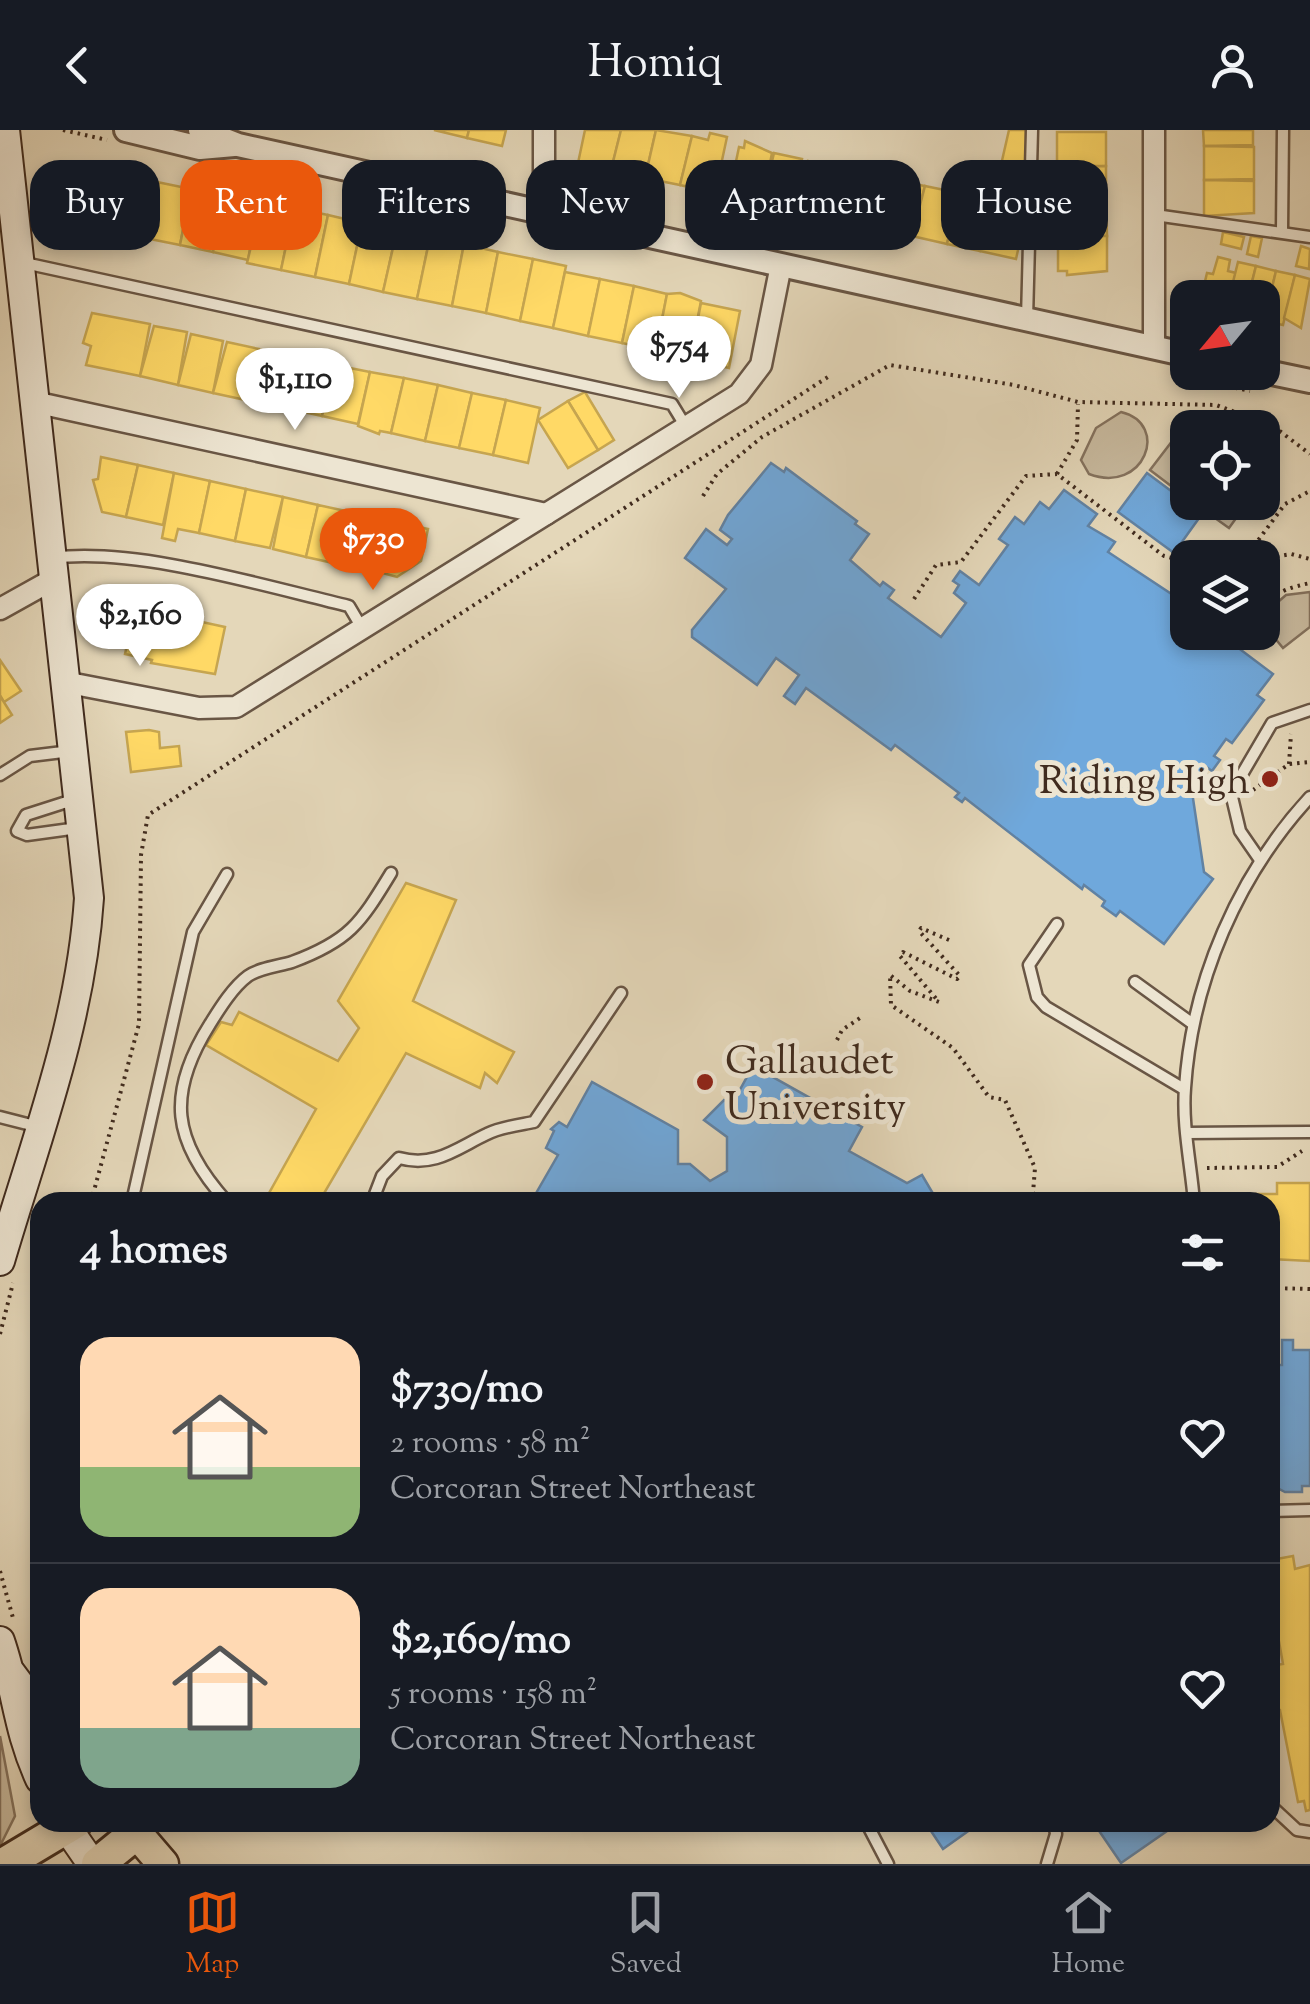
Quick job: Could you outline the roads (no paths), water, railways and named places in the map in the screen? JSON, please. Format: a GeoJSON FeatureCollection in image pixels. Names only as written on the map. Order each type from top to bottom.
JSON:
{"type":"FeatureCollection","features":[{"type":"Feature","properties":{"kind":"highway"},"geometry":{"type":"LineString","coordinates":[[4,1864],[55,1832]]}},
{"type":"Feature","properties":{"kind":"highway"},"geometry":{"type":"LineString","coordinates":[[95,1864],[128,1832]]}},
{"type":"Feature","properties":{"kind":"main road"},"geometry":{"type":"LineString","coordinates":[[0,1261],[66,1041],[84,952],[89,898],[34,402],[9,260],[5,130]]}},
{"type":"Feature","properties":{"kind":"main road"},"geometry":{"type":"LineString","coordinates":[[0,1641],[16,1722],[30,1755]]}},
{"type":"Feature","properties":{"kind":"main road"},"geometry":{"type":"LineString","coordinates":[[5,1675],[30,1701]]}},
{"type":"Feature","properties":{"kind":"main road"},"geometry":{"type":"LineString","coordinates":[[73,1832],[95,1864]]}},
{"type":"Feature","properties":{"kind":"main road"},"geometry":{"type":"LineString","coordinates":[[136,1832],[164,1864]]}},
{"type":"Feature","properties":{"kind":"street"},"geometry":{"type":"LineString","coordinates":[[126,130],[200,148],[238,145]]}},
{"type":"Feature","properties":{"kind":"street"},"geometry":{"type":"LineString","coordinates":[[200,130],[238,145],[526,210]]}},
{"type":"Feature","properties":{"kind":"street"},"geometry":{"type":"LineString","coordinates":[[544,130],[544,160]]}},
{"type":"Feature","properties":{"kind":"street"},"geometry":{"type":"LineString","coordinates":[[1154,130],[1154,347]]}},
{"type":"Feature","properties":{"kind":"street"},"geometry":{"type":"LineString","coordinates":[[665,240],[1170,350]]}},
{"type":"Feature","properties":{"kind":"street"},"geometry":{"type":"LineString","coordinates":[[64,682],[224,710],[236,706],[739,394],[758,373],[781,265]]}},
{"type":"Feature","properties":{"kind":"street"},"geometry":{"type":"LineString","coordinates":[[1280,375],[1310,381]]}},
{"type":"Feature","properties":{"kind":"street"},"geometry":{"type":"LineString","coordinates":[[34,402],[546,514]]}},
{"type":"Feature","properties":{"kind":"street"},"geometry":{"type":"LineString","coordinates":[[0,609],[51,569]]}},
{"type":"Feature","properties":{"kind":"lane"},"geometry":{"type":"LineString","coordinates":[[1027,320],[1032,130]]}},
{"type":"Feature","properties":{"kind":"lane"},"geometry":{"type":"LineString","coordinates":[[1282,230],[1283,130]]}},
{"type":"Feature","properties":{"kind":"lane"},"geometry":{"type":"LineString","coordinates":[[1155,216],[1282,230],[1310,237]]}},
{"type":"Feature","properties":{"kind":"lane"},"geometry":{"type":"LineString","coordinates":[[9,260],[672,404],[686,427]]}},
{"type":"Feature","properties":{"kind":"lane"},"geometry":{"type":"LineString","coordinates":[[51,569],[105,554],[349,606],[363,629]]}},
{"type":"Feature","properties":{"kind":"lane"},"geometry":{"type":"LineString","coordinates":[[1260,860],[1240,831],[1230,794],[1272,723],[1310,710]]}},
{"type":"Feature","properties":{"kind":"lane"},"geometry":{"type":"LineString","coordinates":[[0,775],[30,756],[72,750]]}},
{"type":"Feature","properties":{"kind":"lane"},"geometry":{"type":"LineString","coordinates":[[1193,1192],[1184,1090],[1205,981],[1260,860],[1274,836],[1310,797]]}},
{"type":"Feature","properties":{"kind":"lane"},"geometry":{"type":"LineString","coordinates":[[79,798],[26,815],[17,831],[27,835],[84,827]]}},
{"type":"Feature","properties":{"kind":"lane"},"geometry":{"type":"LineString","coordinates":[[217,1192],[200,1172],[181,1131],[180,1095],[187,1061],[222,1006],[249,975],[323,950],[360,924],[391,873]]}},
{"type":"Feature","properties":{"kind":"lane"},"geometry":{"type":"LineString","coordinates":[[134,1192],[193,932],[227,874]]}},
{"type":"Feature","properties":{"kind":"lane"},"geometry":{"type":"LineString","coordinates":[[1057,924],[1029,965],[1036,997],[1046,1008],[1184,1090]]}},
{"type":"Feature","properties":{"kind":"lane"},"geometry":{"type":"LineString","coordinates":[[1135,982],[1194,1024]]}},
{"type":"Feature","properties":{"kind":"lane"},"geometry":{"type":"LineString","coordinates":[[376,1192],[382,1176],[400,1158],[416,1162],[452,1154],[490,1132],[534,1122],[621,993]]}},
{"type":"Feature","properties":{"kind":"lane"},"geometry":{"type":"LineString","coordinates":[[0,1117],[40,1127]]}},
{"type":"Feature","properties":{"kind":"lane"},"geometry":{"type":"LineString","coordinates":[[1187,1133],[1310,1132]]}},
{"type":"Feature","properties":{"kind":"lane"},"geometry":{"type":"LineString","coordinates":[[1280,1511],[1310,1510]]}},
{"type":"Feature","properties":{"kind":"lane"},"geometry":{"type":"LineString","coordinates":[[1280,1814],[1297,1830],[1310,1832]]}},
{"type":"Feature","properties":{"kind":"lane"},"geometry":{"type":"LineString","coordinates":[[871,1832],[888,1864]]}},
{"type":"Feature","properties":{"kind":"lane"},"geometry":{"type":"LineString","coordinates":[[1046,1864],[1056,1832]]}},
{"type":"Feature","properties":{"kind":"place","name":"Riding High"},"geometry":{"type":"Point","coordinates":[1270,779]}},
{"type":"Feature","properties":{"kind":"place","name":"Gallaudet University"},"geometry":{"type":"Point","coordinates":[705,1082]}}]}
